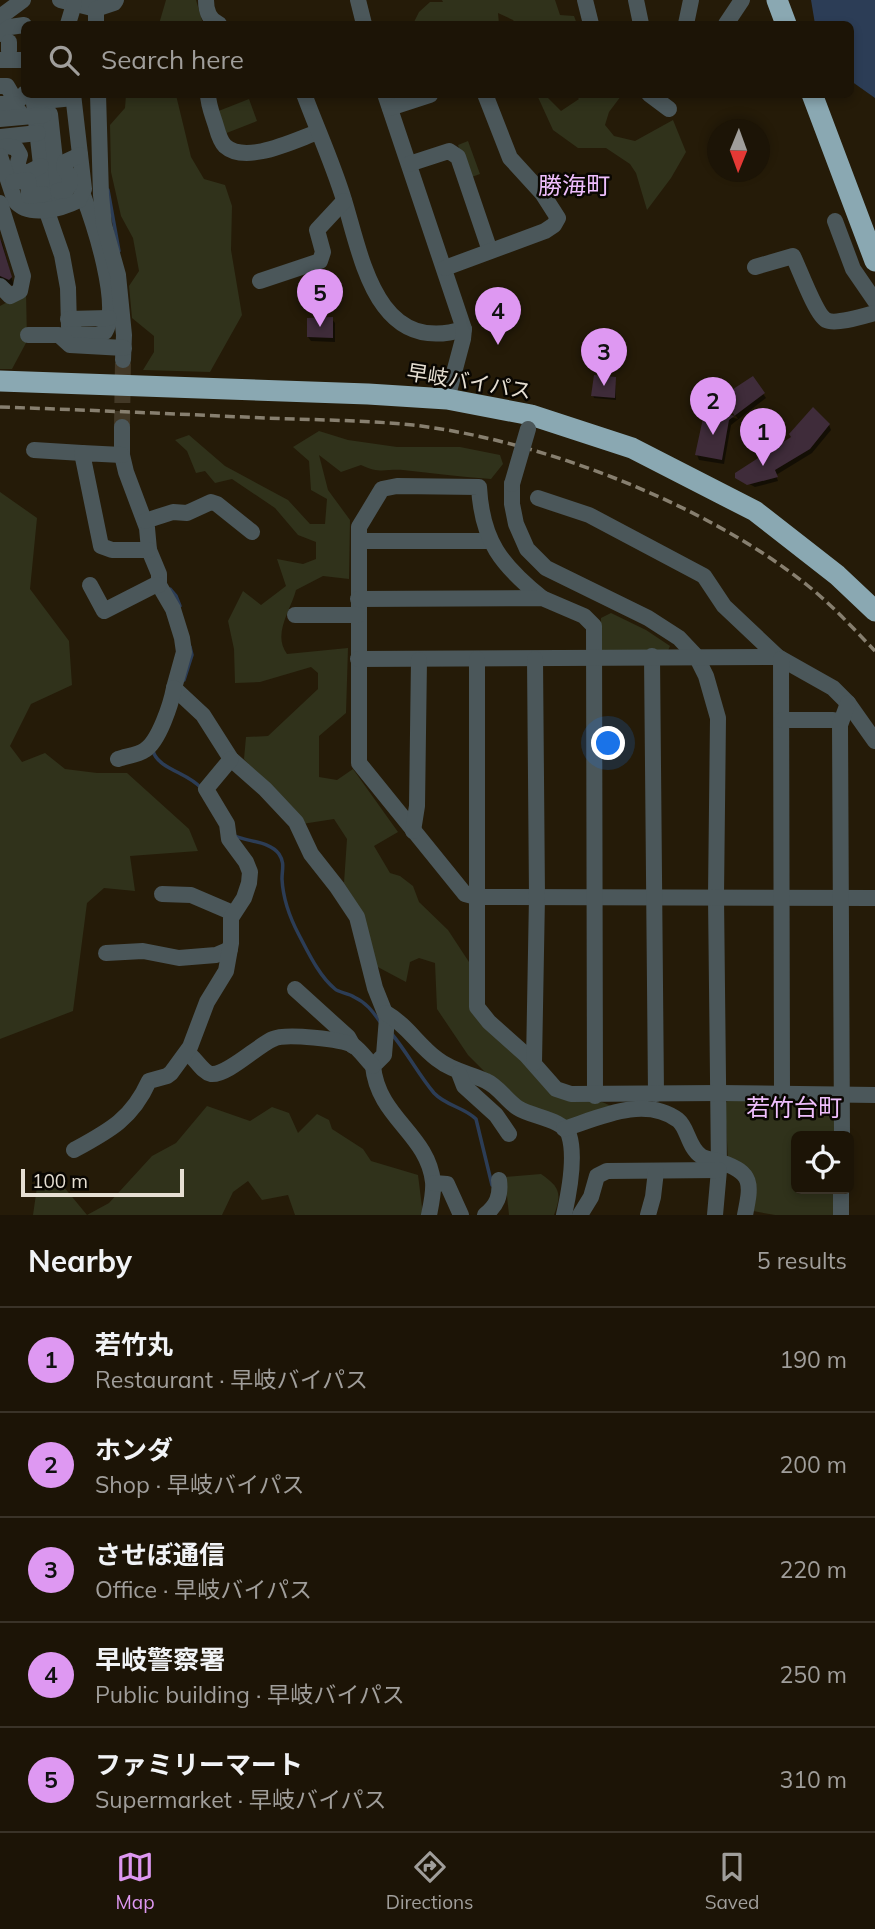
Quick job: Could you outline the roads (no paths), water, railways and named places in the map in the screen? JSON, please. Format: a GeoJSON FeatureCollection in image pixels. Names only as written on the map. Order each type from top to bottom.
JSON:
{"type":"FeatureCollection","features":[{"type":"Feature","properties":{"kind":"highway"},"geometry":{"type":"LineString","coordinates":[[777,0],[785,21]]}},
{"type":"Feature","properties":{"kind":"highway"},"geometry":{"type":"LineString","coordinates":[[814,98],[875,261]]}},
{"type":"Feature","properties":{"kind":"highway","name":"早岐バイパス"},"geometry":{"type":"LineString","coordinates":[[0,381],[447,399],[632,448],[755,511],[837,575],[875,611]]}},
{"type":"Feature","properties":{"kind":"street"},"geometry":{"type":"LineString","coordinates":[[0,17],[23,0]]}},
{"type":"Feature","properties":{"kind":"street"},"geometry":{"type":"LineString","coordinates":[[68,21],[67,2],[96,11],[116,0]]}},
{"type":"Feature","properties":{"kind":"street"},"geometry":{"type":"LineString","coordinates":[[206,0],[208,15],[213,21]]}},
{"type":"Feature","properties":{"kind":"street"},"geometry":{"type":"LineString","coordinates":[[358,0],[363,21]]}},
{"type":"Feature","properties":{"kind":"street"},"geometry":{"type":"LineString","coordinates":[[585,0],[590,21]]}},
{"type":"Feature","properties":{"kind":"street"},"geometry":{"type":"LineString","coordinates":[[636,0],[640,21]]}},
{"type":"Feature","properties":{"kind":"street"},"geometry":{"type":"LineString","coordinates":[[688,21],[691,0]]}},
{"type":"Feature","properties":{"kind":"street"},"geometry":{"type":"LineString","coordinates":[[728,21],[742,0]]}},
{"type":"Feature","properties":{"kind":"street"},"geometry":{"type":"LineString","coordinates":[[0,118],[33,109],[73,102],[83,195],[109,282],[109,326],[105,332],[97,335],[76,334],[69,327],[68,288],[43,144],[33,109],[20,98],[14,98],[7,86],[10,27],[21,25]]}},
{"type":"Feature","properties":{"kind":"street"},"geometry":{"type":"LineString","coordinates":[[28,335],[59,335],[70,345],[124,354],[118,275],[104,225],[98,98]]}},
{"type":"Feature","properties":{"kind":"street"},"geometry":{"type":"LineString","coordinates":[[208,98],[221,142],[241,154],[256,153],[318,132]]}},
{"type":"Feature","properties":{"kind":"street"},"geometry":{"type":"LineString","coordinates":[[305,98],[344,201],[363,268],[386,308],[397,320],[421,331],[456,332],[464,329]]}},
{"type":"Feature","properties":{"kind":"street"},"geometry":{"type":"LineString","coordinates":[[409,98],[388,101],[464,329],[447,399]]}},
{"type":"Feature","properties":{"kind":"street"},"geometry":{"type":"LineString","coordinates":[[445,268],[545,231],[554,225],[558,218],[542,193],[510,158],[487,98]]}},
{"type":"Feature","properties":{"kind":"street"},"geometry":{"type":"LineString","coordinates":[[654,98],[668,109]]}},
{"type":"Feature","properties":{"kind":"street"},"geometry":{"type":"LineString","coordinates":[[0,104],[33,109]]}},
{"type":"Feature","properties":{"kind":"street"},"geometry":{"type":"LineString","coordinates":[[0,137],[33,109]]}},
{"type":"Feature","properties":{"kind":"street"},"geometry":{"type":"LineString","coordinates":[[43,144],[79,150]]}},
{"type":"Feature","properties":{"kind":"street"},"geometry":{"type":"LineString","coordinates":[[9,182],[32,173],[43,144]]}},
{"type":"Feature","properties":{"kind":"street"},"geometry":{"type":"LineString","coordinates":[[0,149],[7,146],[16,148],[20,155],[17,166],[21,172],[32,173],[52,200],[73,203],[83,195]]}},
{"type":"Feature","properties":{"kind":"street"},"geometry":{"type":"LineString","coordinates":[[0,156],[15,201],[20,207],[35,212],[71,184],[64,168],[65,162],[79,150]]}},
{"type":"Feature","properties":{"kind":"street"},"geometry":{"type":"LineString","coordinates":[[409,164],[449,151],[458,158],[490,251]]}},
{"type":"Feature","properties":{"kind":"street"},"geometry":{"type":"LineString","coordinates":[[260,281],[320,261],[323,252],[317,230],[344,201]]}},
{"type":"Feature","properties":{"kind":"street"},"geometry":{"type":"LineString","coordinates":[[0,203],[23,276],[20,291],[10,296],[0,286]]}},
{"type":"Feature","properties":{"kind":"street"},"geometry":{"type":"LineString","coordinates":[[835,220],[853,270],[875,301]]}},
{"type":"Feature","properties":{"kind":"street"},"geometry":{"type":"LineString","coordinates":[[755,267],[793,256],[816,310],[825,320],[835,321],[875,313]]}},
{"type":"Feature","properties":{"kind":"street"},"geometry":{"type":"LineString","coordinates":[[530,422],[512,484],[516,524],[527,549],[546,568],[648,618],[679,638],[696,656],[706,676],[718,718],[716,896],[719,1166],[715,1215]]}},
{"type":"Feature","properties":{"kind":"street"},"geometry":{"type":"LineString","coordinates":[[118,759],[149,747],[166,715],[184,652],[173,608],[144,551],[145,521],[122,455],[122,426]]}},
{"type":"Feature","properties":{"kind":"street"},"geometry":{"type":"LineString","coordinates":[[34,450],[122,455]]}},
{"type":"Feature","properties":{"kind":"street"},"geometry":{"type":"LineString","coordinates":[[82,453],[101,546],[106,550],[144,551]]}},
{"type":"Feature","properties":{"kind":"street"},"geometry":{"type":"LineString","coordinates":[[595,1096],[596,896],[594,626],[584,616],[542,598],[510,572],[489,541],[480,510],[479,487],[411,486],[382,489],[359,527],[359,763],[465,894],[477,897],[537,896],[596,896],[716,896],[875,898]]}},
{"type":"Feature","properties":{"kind":"street"},"geometry":{"type":"LineString","coordinates":[[538,498],[589,515],[704,576],[724,606],[779,658],[833,688],[848,703],[875,741]]}},
{"type":"Feature","properties":{"kind":"street"},"geometry":{"type":"LineString","coordinates":[[145,521],[173,512],[187,513],[211,502],[252,532]]}},
{"type":"Feature","properties":{"kind":"street"},"geometry":{"type":"LineString","coordinates":[[359,541],[489,541]]}},
{"type":"Feature","properties":{"kind":"street"},"geometry":{"type":"LineString","coordinates":[[90,585],[104,611],[155,585],[159,579]]}},
{"type":"Feature","properties":{"kind":"street"},"geometry":{"type":"LineString","coordinates":[[295,615],[358,607],[542,598]]}},
{"type":"Feature","properties":{"kind":"street"},"geometry":{"type":"LineString","coordinates":[[652,656],[656,1094]]}},
{"type":"Feature","properties":{"kind":"street"},"geometry":{"type":"LineString","coordinates":[[358,659],[652,656],[779,658]]}},
{"type":"Feature","properties":{"kind":"street"},"geometry":{"type":"LineString","coordinates":[[779,658],[782,720],[782,1094]]}},
{"type":"Feature","properties":{"kind":"street"},"geometry":{"type":"LineString","coordinates":[[477,659],[477,1007],[489,1023],[534,1063],[556,1088],[571,1094],[875,1095]]}},
{"type":"Feature","properties":{"kind":"street"},"geometry":{"type":"LineString","coordinates":[[534,1063],[537,896],[535,659]]}},
{"type":"Feature","properties":{"kind":"street"},"geometry":{"type":"LineString","coordinates":[[413,831],[417,806],[419,660]]}},
{"type":"Feature","properties":{"kind":"street"},"geometry":{"type":"LineString","coordinates":[[174,688],[203,715],[231,759],[296,822],[311,854],[357,917],[374,988],[387,1015],[384,1055],[373,1066]]}},
{"type":"Feature","properties":{"kind":"street"},"geometry":{"type":"LineString","coordinates":[[842,1131],[841,725],[848,703]]}},
{"type":"Feature","properties":{"kind":"street"},"geometry":{"type":"LineString","coordinates":[[782,720],[833,720]]}},
{"type":"Feature","properties":{"kind":"street"},"geometry":{"type":"LineString","coordinates":[[74,1150],[107,1133],[128,1115],[149,1081],[167,1076],[187,1053],[207,1002],[226,971],[231,918],[244,898],[250,872],[205,789],[231,759]]}},
{"type":"Feature","properties":{"kind":"street"},"geometry":{"type":"LineString","coordinates":[[162,894],[191,895],[233,913]]}},
{"type":"Feature","properties":{"kind":"street"},"geometry":{"type":"LineString","coordinates":[[106,953],[143,951],[179,958],[216,955],[230,949]]}},
{"type":"Feature","properties":{"kind":"street"},"geometry":{"type":"LineString","coordinates":[[295,989],[348,1037],[373,1066],[374,1083],[383,1100],[393,1116],[415,1139],[429,1166],[434,1183],[429,1215]]}},
{"type":"Feature","properties":{"kind":"street"},"geometry":{"type":"LineString","coordinates":[[387,1015],[402,1022],[437,1059],[459,1073],[488,1082],[518,1108],[564,1129],[568,1134],[570,1163],[570,1191],[564,1215]]}},
{"type":"Feature","properties":{"kind":"street"},"geometry":{"type":"LineString","coordinates":[[187,1053],[208,1073],[214,1074],[238,1062],[273,1038],[281,1036],[321,1038],[353,1045]]}},
{"type":"Feature","properties":{"kind":"street"},"geometry":{"type":"LineString","coordinates":[[459,1073],[464,1086],[496,1115],[509,1134]]}},
{"type":"Feature","properties":{"kind":"street"},"geometry":{"type":"LineString","coordinates":[[564,1129],[625,1109],[658,1111],[680,1121],[692,1147],[702,1157],[719,1166]]}},
{"type":"Feature","properties":{"kind":"street"},"geometry":{"type":"LineString","coordinates":[[580,1215],[597,1177],[607,1171],[656,1171],[719,1166],[738,1168],[751,1186],[746,1215]]}},
{"type":"Feature","properties":{"kind":"street"},"geometry":{"type":"LineString","coordinates":[[648,1215],[656,1171]]}},
{"type":"Feature","properties":{"kind":"street"},"geometry":{"type":"LineString","coordinates":[[485,1215],[498,1200],[499,1180]]}},
{"type":"Feature","properties":{"kind":"street"},"geometry":{"type":"LineString","coordinates":[[434,1183],[447,1184],[461,1215]]}},
{"type":"Feature","properties":{"kind":"street"},"geometry":{"type":"LineString","coordinates":[[841,1194],[841,1215]]}},
{"type":"Feature","properties":{"kind":"water"},"geometry":{"type":"Polygon","coordinates":[[[811,0],[875,0],[875,98],[854,83],[854,21],[814,21],[811,0]]]}},
{"type":"Feature","properties":{"kind":"waterway"},"geometry":{"type":"LineString","coordinates":[[108,190],[119,251]]}},
{"type":"Feature","properties":{"kind":"waterway"},"geometry":{"type":"LineString","coordinates":[[170,589],[180,606]]}},
{"type":"Feature","properties":{"kind":"waterway"},"geometry":{"type":"LineString","coordinates":[[184,680],[192,655],[190,647]]}},
{"type":"Feature","properties":{"kind":"waterway"},"geometry":{"type":"LineString","coordinates":[[153,751],[167,767],[189,778],[201,788]]}},
{"type":"Feature","properties":{"kind":"waterway"},"geometry":{"type":"LineString","coordinates":[[235,836],[265,844],[279,854],[283,863],[282,879],[288,908],[314,964],[335,989],[363,1002],[381,1023]]}},
{"type":"Feature","properties":{"kind":"waterway"},"geometry":{"type":"LineString","coordinates":[[391,1033],[434,1093],[476,1119],[492,1185]]}},
{"type":"Feature","properties":{"kind":"tunnel"},"geometry":{"type":"LineString","coordinates":[[122,427],[123,360]]}},
{"type":"Feature","properties":{"kind":"railway"},"geometry":{"type":"LineString","coordinates":[[0,407],[395,423],[463,433],[514,445],[620,480],[721,528],[766,555],[807,585],[875,651]]}},
{"type":"Feature","properties":{"kind":"place","name":"ファミリーマート"},"geometry":{"type":"Point","coordinates":[320,327]}},
{"type":"Feature","properties":{"kind":"place","name":"早岐警察署"},"geometry":{"type":"Point","coordinates":[498,345]}},
{"type":"Feature","properties":{"kind":"place","name":"させぼ通信"},"geometry":{"type":"Point","coordinates":[604,386]}},
{"type":"Feature","properties":{"kind":"place","name":"ホンダ"},"geometry":{"type":"Point","coordinates":[713,435]}},
{"type":"Feature","properties":{"kind":"place","name":"若竹丸"},"geometry":{"type":"Point","coordinates":[763,466]}},
{"type":"Feature","properties":{"kind":"district","name":"勝海町"},"geometry":{"type":"Point","coordinates":[574,186]}},
{"type":"Feature","properties":{"kind":"district","name":"若竹台町"},"geometry":{"type":"Point","coordinates":[794,1108]}}]}
